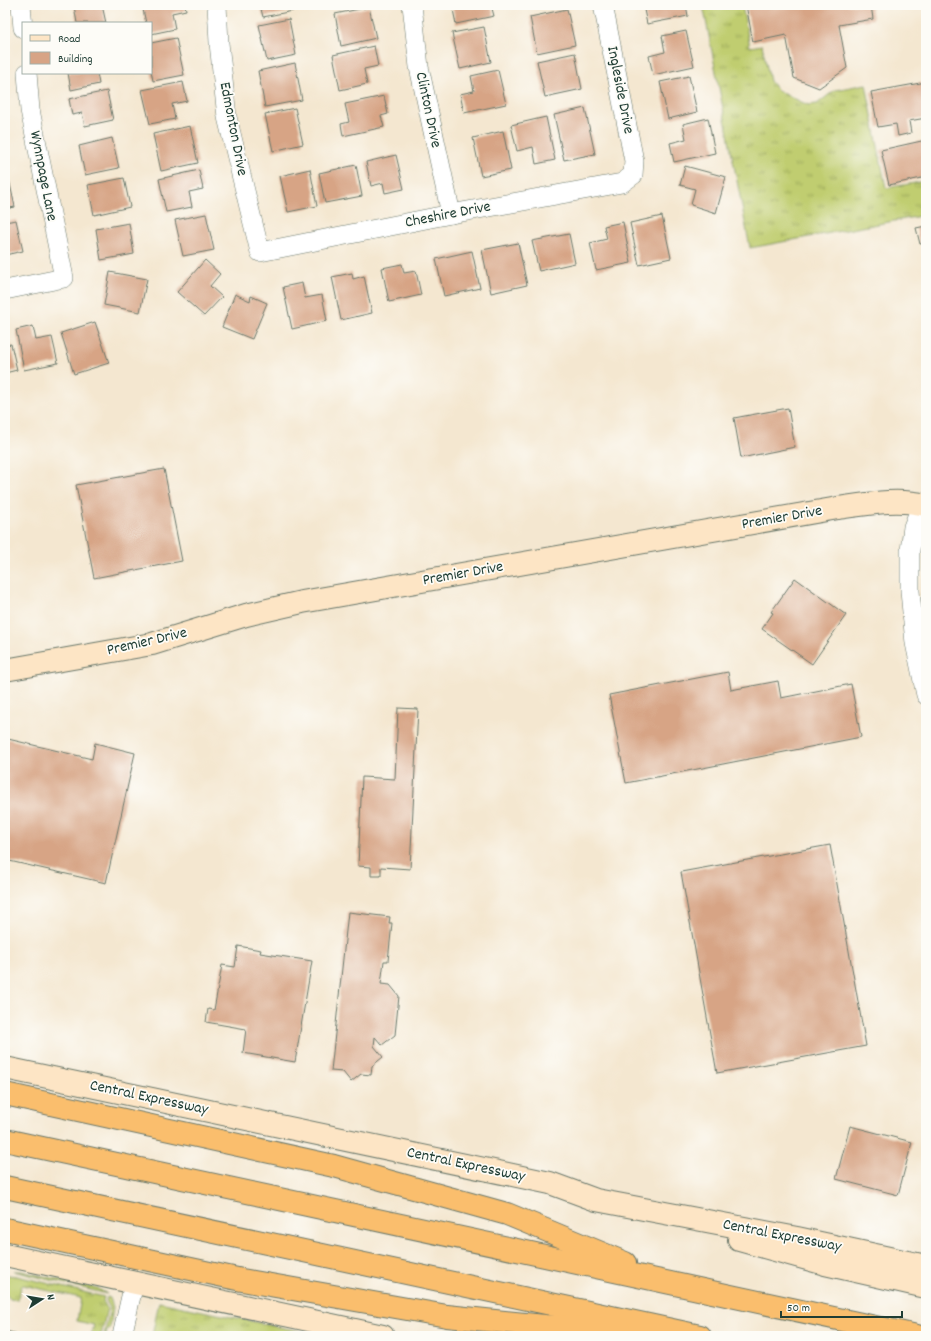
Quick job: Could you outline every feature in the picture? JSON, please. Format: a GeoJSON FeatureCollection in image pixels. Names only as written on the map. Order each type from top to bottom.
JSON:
{"type":"FeatureCollection","features":[{"type":"Feature","properties":{"kind":"highway"},"geometry":{"type":"LineString","coordinates":[[5,1094],[334,1166],[507,1214],[678,1285]]}},
{"type":"Feature","properties":{"kind":"highway"},"geometry":{"type":"LineString","coordinates":[[5,1140],[917,1336]]}},
{"type":"Feature","properties":{"kind":"highway"},"geometry":{"type":"LineString","coordinates":[[5,1187],[691,1334]]}},
{"type":"Feature","properties":{"kind":"highway"},"geometry":{"type":"LineString","coordinates":[[5,1229],[242,1280],[447,1316],[545,1326],[691,1334]]}},
{"type":"Feature","properties":{"kind":"main road","name":"Premier Drive"},"geometry":{"type":"LineString","coordinates":[[5,670],[152,644],[246,615],[302,602],[838,508],[900,502],[924,504]]}},
{"type":"Feature","properties":{"kind":"main road","name":"Central Expressway"},"geometry":{"type":"LineString","coordinates":[[5,1068],[550,1183],[596,1200],[797,1238],[926,1266]]}},
{"type":"Feature","properties":{"kind":"main road"},"geometry":{"type":"LineString","coordinates":[[596,1200],[825,1264],[926,1287]]}},
{"type":"Feature","properties":{"kind":"main road"},"geometry":{"type":"LineString","coordinates":[[5,1255],[382,1336]]}},
{"type":"Feature","properties":{"kind":"street"},"geometry":{"type":"LineString","coordinates":[[21,5],[22,22]]}},
{"type":"Feature","properties":{"kind":"street","name":"Edmonton Drive"},"geometry":{"type":"LineString","coordinates":[[217,5],[219,43],[227,117],[260,252]]}},
{"type":"Feature","properties":{"kind":"street","name":"Clinton Drive"},"geometry":{"type":"LineString","coordinates":[[412,5],[419,67],[450,214]]}},
{"type":"Feature","properties":{"kind":"street","name":"Ingleside Drive"},"geometry":{"type":"LineString","coordinates":[[603,5],[634,161],[633,175]]}},
{"type":"Feature","properties":{"kind":"street","name":"Wynnpage Lane"},"geometry":{"type":"LineString","coordinates":[[5,290],[64,278],[30,110],[27,74]]}},
{"type":"Feature","properties":{"kind":"street","name":"Cheshire Drive"},"geometry":{"type":"LineString","coordinates":[[260,252],[450,214],[622,183],[633,175]]}},
{"type":"Feature","properties":{"kind":"street"},"geometry":{"type":"LineString","coordinates":[[924,504],[913,527],[910,551],[910,592],[915,643],[926,696]]}},
{"type":"Feature","properties":{"kind":"street"},"geometry":{"type":"LineString","coordinates":[[122,1336],[134,1283]]}},
{"type":"Feature","properties":{"kind":"green space"},"geometry":{"type":"Polygon","coordinates":[[[703,5],[742,5],[750,47],[762,45],[770,81],[778,91],[808,105],[817,104],[835,90],[866,84],[886,188],[926,181],[926,215],[750,248],[703,5]]]}},
{"type":"Feature","properties":{"kind":"green space"},"geometry":{"type":"Polygon","coordinates":[[[14,1271],[21,1271],[97,1288],[107,1294],[14,1271]]]}},
{"type":"Feature","properties":{"kind":"green space"},"geometry":{"type":"Polygon","coordinates":[[[7,1275],[17,1276],[104,1297],[103,1301],[107,1308],[101,1336],[91,1336],[94,1325],[77,1321],[81,1298],[23,1285],[21,1287],[18,1300],[10,1299],[5,1293],[5,1278],[7,1275]]]}},
{"type":"Feature","properties":{"kind":"green space"},"geometry":{"type":"Polygon","coordinates":[[[107,1297],[110,1298],[113,1307],[110,1329],[107,1329],[106,1336],[104,1336],[110,1308],[106,1301],[107,1297]]]}},
{"type":"Feature","properties":{"kind":"green space"},"geometry":{"type":"Polygon","coordinates":[[[159,1302],[323,1336],[152,1336],[159,1302]]]}},
{"type":"Feature","properties":{"kind":"building"},"geometry":{"type":"Polygon","coordinates":[[[102,5],[106,22],[77,22],[74,6],[102,5]]]}},
{"type":"Feature","properties":{"kind":"building"},"geometry":{"type":"Polygon","coordinates":[[[142,5],[185,5],[186,10],[172,13],[175,29],[152,34],[152,22],[146,22],[142,5]]]}},
{"type":"Feature","properties":{"kind":"building"},"geometry":{"type":"Polygon","coordinates":[[[260,5],[292,5],[293,11],[263,17],[260,5]]]}},
{"type":"Feature","properties":{"kind":"building"},"geometry":{"type":"Polygon","coordinates":[[[452,5],[491,5],[494,16],[456,24],[452,5]]]}},
{"type":"Feature","properties":{"kind":"building"},"geometry":{"type":"Polygon","coordinates":[[[643,5],[686,5],[688,16],[647,24],[643,5]]]}},
{"type":"Feature","properties":{"kind":"building"},"geometry":{"type":"Polygon","coordinates":[[[746,5],[871,5],[873,19],[839,25],[847,68],[819,88],[794,78],[786,35],[753,42],[746,5]]]}},
{"type":"Feature","properties":{"kind":"building"},"geometry":{"type":"Polygon","coordinates":[[[369,7],[376,38],[341,46],[335,14],[369,7]]]}},
{"type":"Feature","properties":{"kind":"building"},"geometry":{"type":"Polygon","coordinates":[[[567,9],[575,45],[537,53],[530,17],[567,9]]]}},
{"type":"Feature","properties":{"kind":"building"},"geometry":{"type":"Polygon","coordinates":[[[289,19],[296,55],[267,61],[259,25],[289,19]]]}},
{"type":"Feature","properties":{"kind":"building"},"geometry":{"type":"Polygon","coordinates":[[[484,27],[491,62],[460,69],[452,33],[484,27]]]}},
{"type":"Feature","properties":{"kind":"building"},"geometry":{"type":"Polygon","coordinates":[[[686,31],[694,66],[653,75],[649,56],[665,52],[662,36],[686,31]]]}},
{"type":"Feature","properties":{"kind":"building"},"geometry":{"type":"Polygon","coordinates":[[[176,38],[184,75],[153,81],[152,43],[176,38]]]}},
{"type":"Feature","properties":{"kind":"building"},"geometry":{"type":"Polygon","coordinates":[[[374,46],[378,66],[364,69],[367,84],[340,90],[333,55],[374,46]]]}},
{"type":"Feature","properties":{"kind":"building"},"geometry":{"type":"Polygon","coordinates":[[[575,53],[582,89],[545,97],[537,61],[575,53]]]}},
{"type":"Feature","properties":{"kind":"building"},"geometry":{"type":"Polygon","coordinates":[[[295,63],[302,100],[265,107],[258,71],[295,63]]]}},
{"type":"Feature","properties":{"kind":"building"},"geometry":{"type":"Polygon","coordinates":[[[498,70],[506,104],[464,113],[460,94],[474,91],[471,76],[498,70]]]}},
{"type":"Feature","properties":{"kind":"building"},"geometry":{"type":"Polygon","coordinates":[[[68,74],[97,74],[99,84],[71,90],[68,74]]]}},
{"type":"Feature","properties":{"kind":"building"},"geometry":{"type":"Polygon","coordinates":[[[689,76],[697,112],[668,119],[660,82],[689,76]]]}},
{"type":"Feature","properties":{"kind":"building"},"geometry":{"type":"Polygon","coordinates":[[[183,82],[187,101],[172,104],[175,119],[150,124],[142,90],[183,82]]]}},
{"type":"Feature","properties":{"kind":"building"},"geometry":{"type":"Polygon","coordinates":[[[926,82],[926,118],[909,121],[911,133],[898,136],[896,124],[878,127],[871,92],[926,82]]]}},
{"type":"Feature","properties":{"kind":"building"},"geometry":{"type":"Polygon","coordinates":[[[107,91],[113,120],[85,126],[82,113],[72,115],[69,99],[107,91]]]}},
{"type":"Feature","properties":{"kind":"building"},"geometry":{"type":"Polygon","coordinates":[[[384,96],[388,114],[381,116],[384,127],[343,136],[341,124],[349,122],[345,104],[384,96]]]}},
{"type":"Feature","properties":{"kind":"building"},"geometry":{"type":"Polygon","coordinates":[[[295,108],[303,144],[273,151],[265,114],[295,108]]]}},
{"type":"Feature","properties":{"kind":"building"},"geometry":{"type":"Polygon","coordinates":[[[585,108],[595,154],[564,160],[554,115],[585,108]]]}},
{"type":"Feature","properties":{"kind":"building"},"geometry":{"type":"Polygon","coordinates":[[[546,117],[555,160],[536,164],[533,147],[517,151],[511,125],[546,117]]]}},
{"type":"Feature","properties":{"kind":"building"},"geometry":{"type":"Polygon","coordinates":[[[708,118],[715,153],[674,162],[670,143],[686,139],[683,124],[708,118]]]}},
{"type":"Feature","properties":{"kind":"building"},"geometry":{"type":"Polygon","coordinates":[[[190,126],[198,163],[161,171],[153,134],[190,126]]]}},
{"type":"Feature","properties":{"kind":"building"},"geometry":{"type":"Polygon","coordinates":[[[503,131],[511,170],[481,176],[473,138],[503,131]]]}},
{"type":"Feature","properties":{"kind":"building"},"geometry":{"type":"Polygon","coordinates":[[[112,138],[119,168],[85,175],[79,146],[112,138]]]}},
{"type":"Feature","properties":{"kind":"building"},"geometry":{"type":"Polygon","coordinates":[[[926,140],[926,177],[889,185],[881,150],[926,140]]]}},
{"type":"Feature","properties":{"kind":"building"},"geometry":{"type":"Polygon","coordinates":[[[396,155],[404,189],[385,193],[383,183],[371,186],[366,162],[396,155]]]}},
{"type":"Feature","properties":{"kind":"building"},"geometry":{"type":"Polygon","coordinates":[[[356,165],[362,196],[325,203],[319,173],[356,165]]]}},
{"type":"Feature","properties":{"kind":"building"},"geometry":{"type":"Polygon","coordinates":[[[685,166],[726,177],[716,213],[691,205],[695,189],[680,185],[685,166]]]}},
{"type":"Feature","properties":{"kind":"building"},"geometry":{"type":"Polygon","coordinates":[[[310,169],[317,206],[288,212],[280,176],[310,169]]]}},
{"type":"Feature","properties":{"kind":"building"},"geometry":{"type":"Polygon","coordinates":[[[199,170],[203,189],[189,192],[192,207],[166,212],[159,179],[199,170]]]}},
{"type":"Feature","properties":{"kind":"building"},"geometry":{"type":"Polygon","coordinates":[[[8,175],[15,207],[5,209],[5,176],[8,175]]]}},
{"type":"Feature","properties":{"kind":"building"},"geometry":{"type":"Polygon","coordinates":[[[124,178],[130,207],[94,215],[88,185],[124,178]]]}},
{"type":"Feature","properties":{"kind":"building"},"geometry":{"type":"Polygon","coordinates":[[[206,214],[214,250],[183,256],[175,220],[206,214]]]}},
{"type":"Feature","properties":{"kind":"building"},"geometry":{"type":"Polygon","coordinates":[[[662,216],[671,258],[639,265],[630,223],[662,216]]]}},
{"type":"Feature","properties":{"kind":"building"},"geometry":{"type":"Polygon","coordinates":[[[16,220],[23,251],[5,255],[5,222],[16,220]]]}},
{"type":"Feature","properties":{"kind":"building"},"geometry":{"type":"Polygon","coordinates":[[[623,222],[631,263],[596,270],[590,243],[607,239],[604,226],[623,222]]]}},
{"type":"Feature","properties":{"kind":"building"},"geometry":{"type":"Polygon","coordinates":[[[129,223],[134,254],[101,260],[96,229],[129,223]]]}},
{"type":"Feature","properties":{"kind":"building"},"geometry":{"type":"Polygon","coordinates":[[[926,226],[926,243],[920,244],[916,228],[926,226]]]}},
{"type":"Feature","properties":{"kind":"building"},"geometry":{"type":"Polygon","coordinates":[[[569,234],[575,263],[539,271],[532,241],[569,234]]]}},
{"type":"Feature","properties":{"kind":"building"},"geometry":{"type":"Polygon","coordinates":[[[518,243],[527,285],[491,293],[482,250],[518,243]]]}},
{"type":"Feature","properties":{"kind":"building"},"geometry":{"type":"Polygon","coordinates":[[[472,251],[480,288],[444,296],[436,259],[472,251]]]}},
{"type":"Feature","properties":{"kind":"building"},"geometry":{"type":"Polygon","coordinates":[[[205,260],[220,274],[210,286],[222,297],[204,316],[177,292],[205,260]]]}},
{"type":"Feature","properties":{"kind":"building"},"geometry":{"type":"Polygon","coordinates":[[[402,264],[404,273],[416,271],[421,295],[389,302],[382,268],[402,264]]]}},
{"type":"Feature","properties":{"kind":"building"},"geometry":{"type":"Polygon","coordinates":[[[110,272],[147,279],[140,312],[104,305],[110,272]]]}},
{"type":"Feature","properties":{"kind":"building"},"geometry":{"type":"Polygon","coordinates":[[[352,273],[353,279],[364,276],[372,313],[341,320],[332,277],[352,273]]]}},
{"type":"Feature","properties":{"kind":"building"},"geometry":{"type":"Polygon","coordinates":[[[302,283],[305,298],[322,295],[327,321],[292,329],[283,287],[302,283]]]}},
{"type":"Feature","properties":{"kind":"building"},"geometry":{"type":"Polygon","coordinates":[[[235,294],[250,301],[251,296],[267,303],[252,339],[222,327],[235,294]]]}},
{"type":"Feature","properties":{"kind":"building"},"geometry":{"type":"Polygon","coordinates":[[[95,322],[109,363],[74,374],[61,333],[95,322]]]}},
{"type":"Feature","properties":{"kind":"building"},"geometry":{"type":"Polygon","coordinates":[[[33,326],[36,340],[52,337],[58,363],[24,370],[16,330],[33,326]]]}},
{"type":"Feature","properties":{"kind":"building"},"geometry":{"type":"Polygon","coordinates":[[[11,344],[17,370],[5,373],[5,345],[11,344]]]}},
{"type":"Feature","properties":{"kind":"building"},"geometry":{"type":"Polygon","coordinates":[[[788,408],[795,447],[741,458],[734,418],[788,408]]]}},
{"type":"Feature","properties":{"kind":"building"},"geometry":{"type":"Polygon","coordinates":[[[164,469],[182,561],[94,578],[76,485],[164,469]]]}},
{"type":"Feature","properties":{"kind":"building"},"geometry":{"type":"Polygon","coordinates":[[[795,578],[846,615],[812,664],[762,629],[773,613],[771,612],[795,578]]]}},
{"type":"Feature","properties":{"kind":"building"},"geometry":{"type":"Polygon","coordinates":[[[728,672],[731,690],[778,681],[781,698],[851,684],[861,737],[626,783],[609,695],[728,672]]]}},
{"type":"Feature","properties":{"kind":"building"},"geometry":{"type":"Polygon","coordinates":[[[398,708],[418,709],[410,869],[381,867],[381,876],[371,876],[371,867],[358,866],[362,777],[395,779],[398,708]]]}},
{"type":"Feature","properties":{"kind":"building"},"geometry":{"type":"Polygon","coordinates":[[[8,739],[92,759],[95,743],[135,753],[106,883],[5,860],[5,751],[8,739]]]}},
{"type":"Feature","properties":{"kind":"building"},"geometry":{"type":"Polygon","coordinates":[[[830,845],[866,1046],[717,1073],[681,872],[830,845]]]}},
{"type":"Feature","properties":{"kind":"building"},"geometry":{"type":"Polygon","coordinates":[[[348,912],[390,917],[389,923],[392,923],[388,961],[384,961],[381,984],[390,985],[399,996],[395,1035],[382,1045],[375,1037],[374,1046],[383,1057],[372,1066],[371,1075],[361,1074],[351,1082],[343,1072],[331,1071],[348,912]]]}},
{"type":"Feature","properties":{"kind":"building"},"geometry":{"type":"Polygon","coordinates":[[[238,946],[261,950],[260,953],[312,961],[295,1062],[243,1053],[246,1029],[206,1022],[208,1009],[214,1010],[222,965],[235,967],[238,946]]]}},
{"type":"Feature","properties":{"kind":"building"},"geometry":{"type":"Polygon","coordinates":[[[850,1126],[912,1142],[898,1195],[836,1179],[850,1126]]]}},
{"type":"Feature","properties":{"kind":"building"},"geometry":{"type":"Polygon","coordinates":[[[5,1331],[19,1334],[19,1336],[5,1336],[5,1331]]]}}]}
